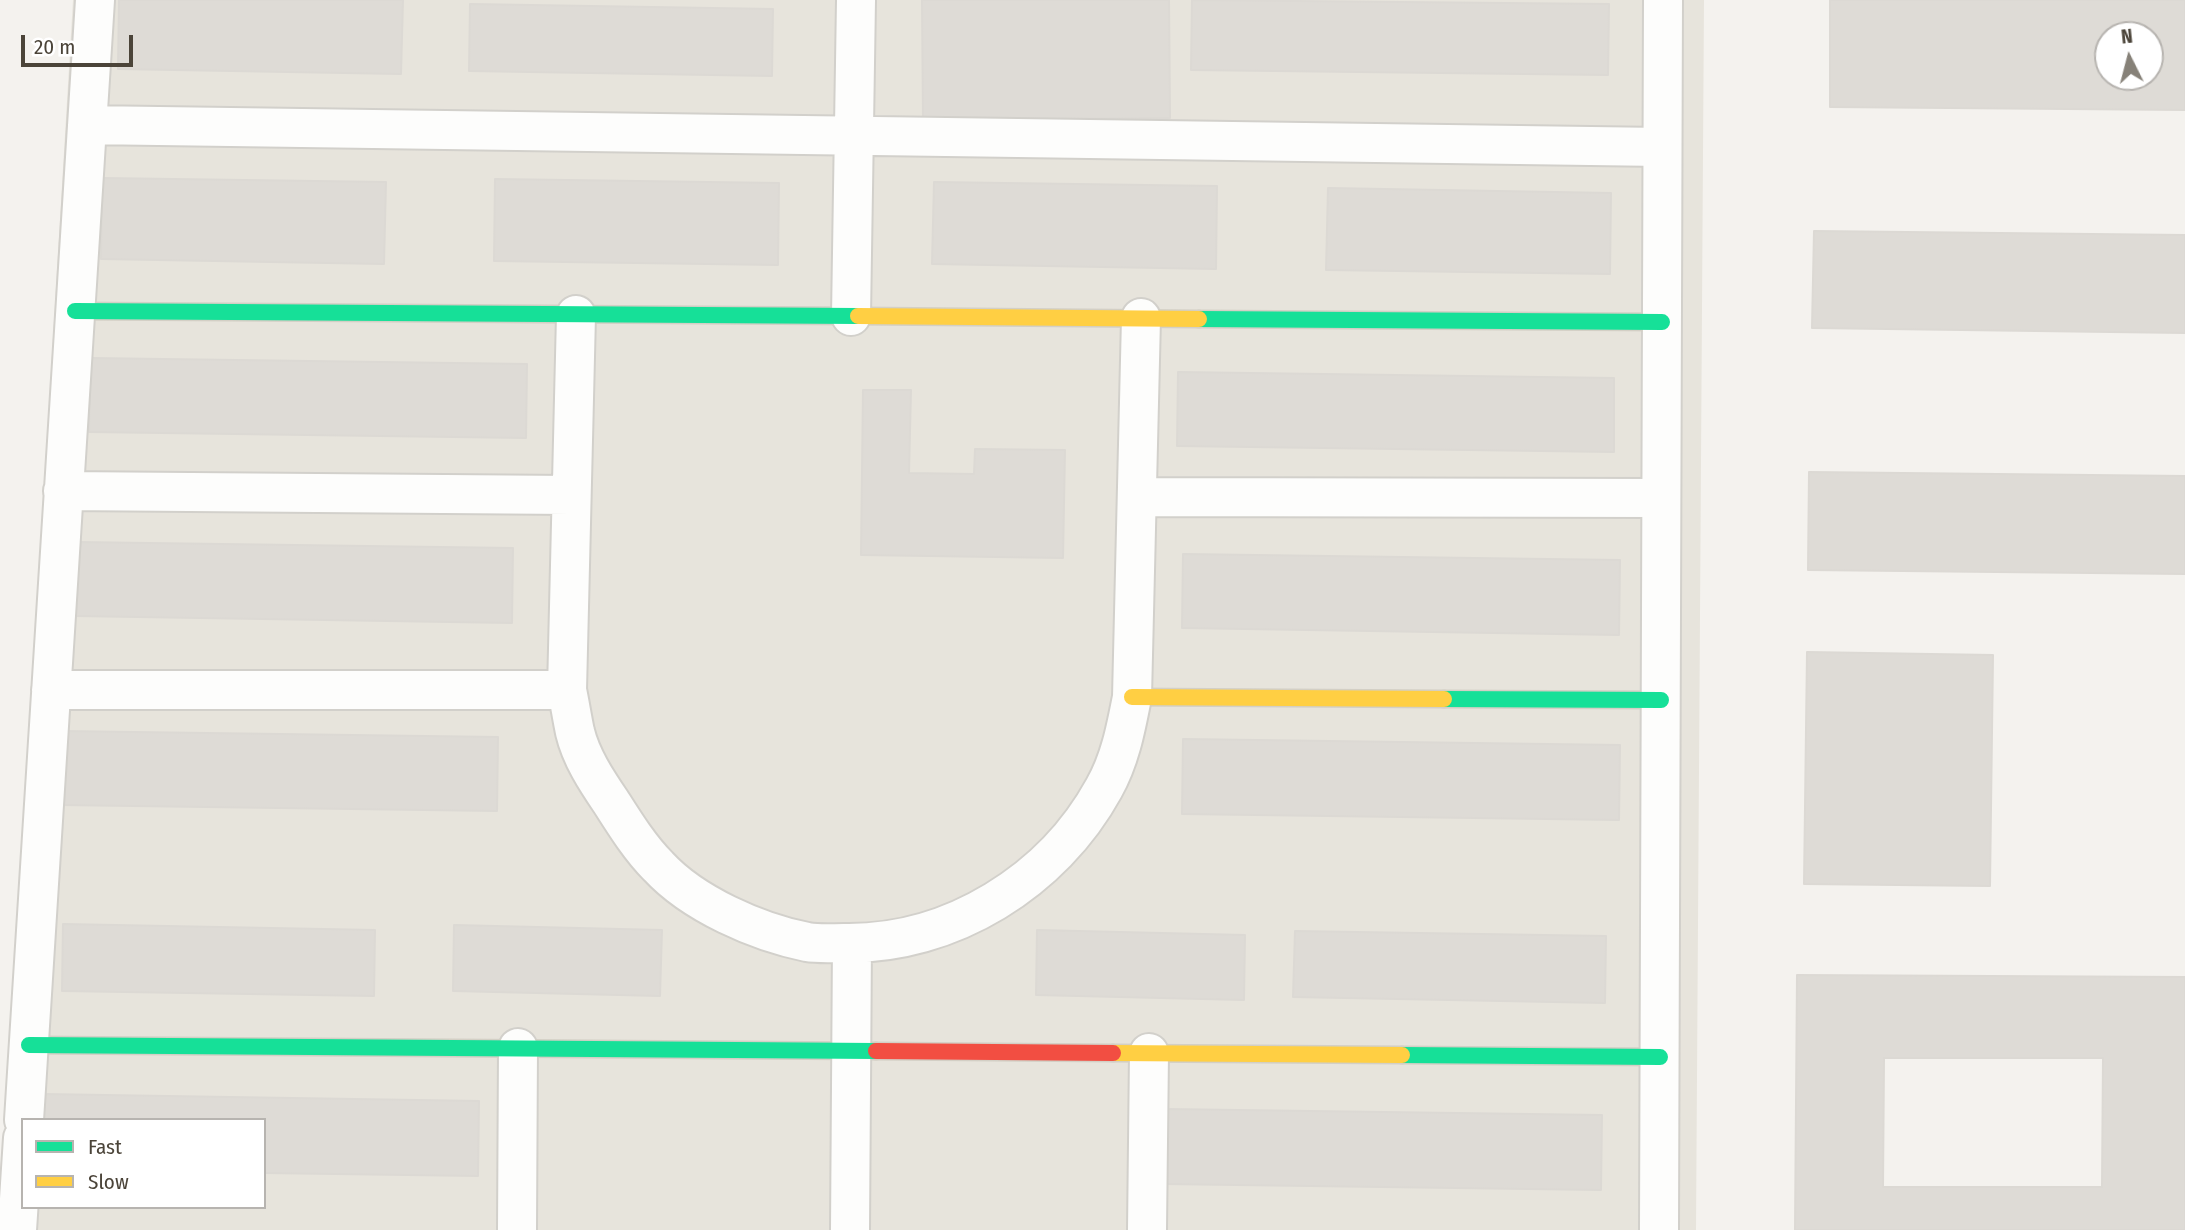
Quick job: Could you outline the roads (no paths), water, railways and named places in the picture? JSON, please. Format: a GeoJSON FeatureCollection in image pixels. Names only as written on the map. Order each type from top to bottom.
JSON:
{"type":"FeatureCollection","features":[{"type":"Feature","properties":{"kind":"street"},"geometry":{"type":"LineString","coordinates":[[24,1118],[95,0]]}},
{"type":"Feature","properties":{"kind":"street"},"geometry":{"type":"LineString","coordinates":[[851,316],[856,0]]}},
{"type":"Feature","properties":{"kind":"street"},"geometry":{"type":"LineString","coordinates":[[1660,1230],[1663,0]]}},
{"type":"Feature","properties":{"kind":"street"},"geometry":{"type":"LineString","coordinates":[[87,125],[1662,147]]}},
{"type":"Feature","properties":{"kind":"street"},"geometry":{"type":"LineString","coordinates":[[75,311],[1662,322]]}},
{"type":"Feature","properties":{"kind":"street"},"geometry":{"type":"LineString","coordinates":[[576,315],[568,690],[575,734],[592,774],[622,820],[658,867],[707,904],[764,930],[810,942],[852,943],[888,942],[933,931],[983,909],[1029,877],[1071,838],[1105,787],[1123,742],[1132,697],[1141,318]]}},
{"type":"Feature","properties":{"kind":"street"},"geometry":{"type":"LineString","coordinates":[[63,491],[571,495]]}},
{"type":"Feature","properties":{"kind":"street"},"geometry":{"type":"LineString","coordinates":[[1137,497],[1661,498]]}},
{"type":"Feature","properties":{"kind":"street"},"geometry":{"type":"LineString","coordinates":[[51,690],[568,690]]}},
{"type":"Feature","properties":{"kind":"street"},"geometry":{"type":"LineString","coordinates":[[1132,697],[1661,700]]}},
{"type":"Feature","properties":{"kind":"street"},"geometry":{"type":"LineString","coordinates":[[850,1230],[852,943]]}},
{"type":"Feature","properties":{"kind":"street"},"geometry":{"type":"LineString","coordinates":[[29,1045],[1660,1057]]}},
{"type":"Feature","properties":{"kind":"street"},"geometry":{"type":"LineString","coordinates":[[517,1230],[518,1048]]}},
{"type":"Feature","properties":{"kind":"street"},"geometry":{"type":"LineString","coordinates":[[1147,1230],[1149,1053]]}},
{"type":"Feature","properties":{"kind":"street"},"geometry":{"type":"LineString","coordinates":[[17,1230],[21,1169]]}}]}
